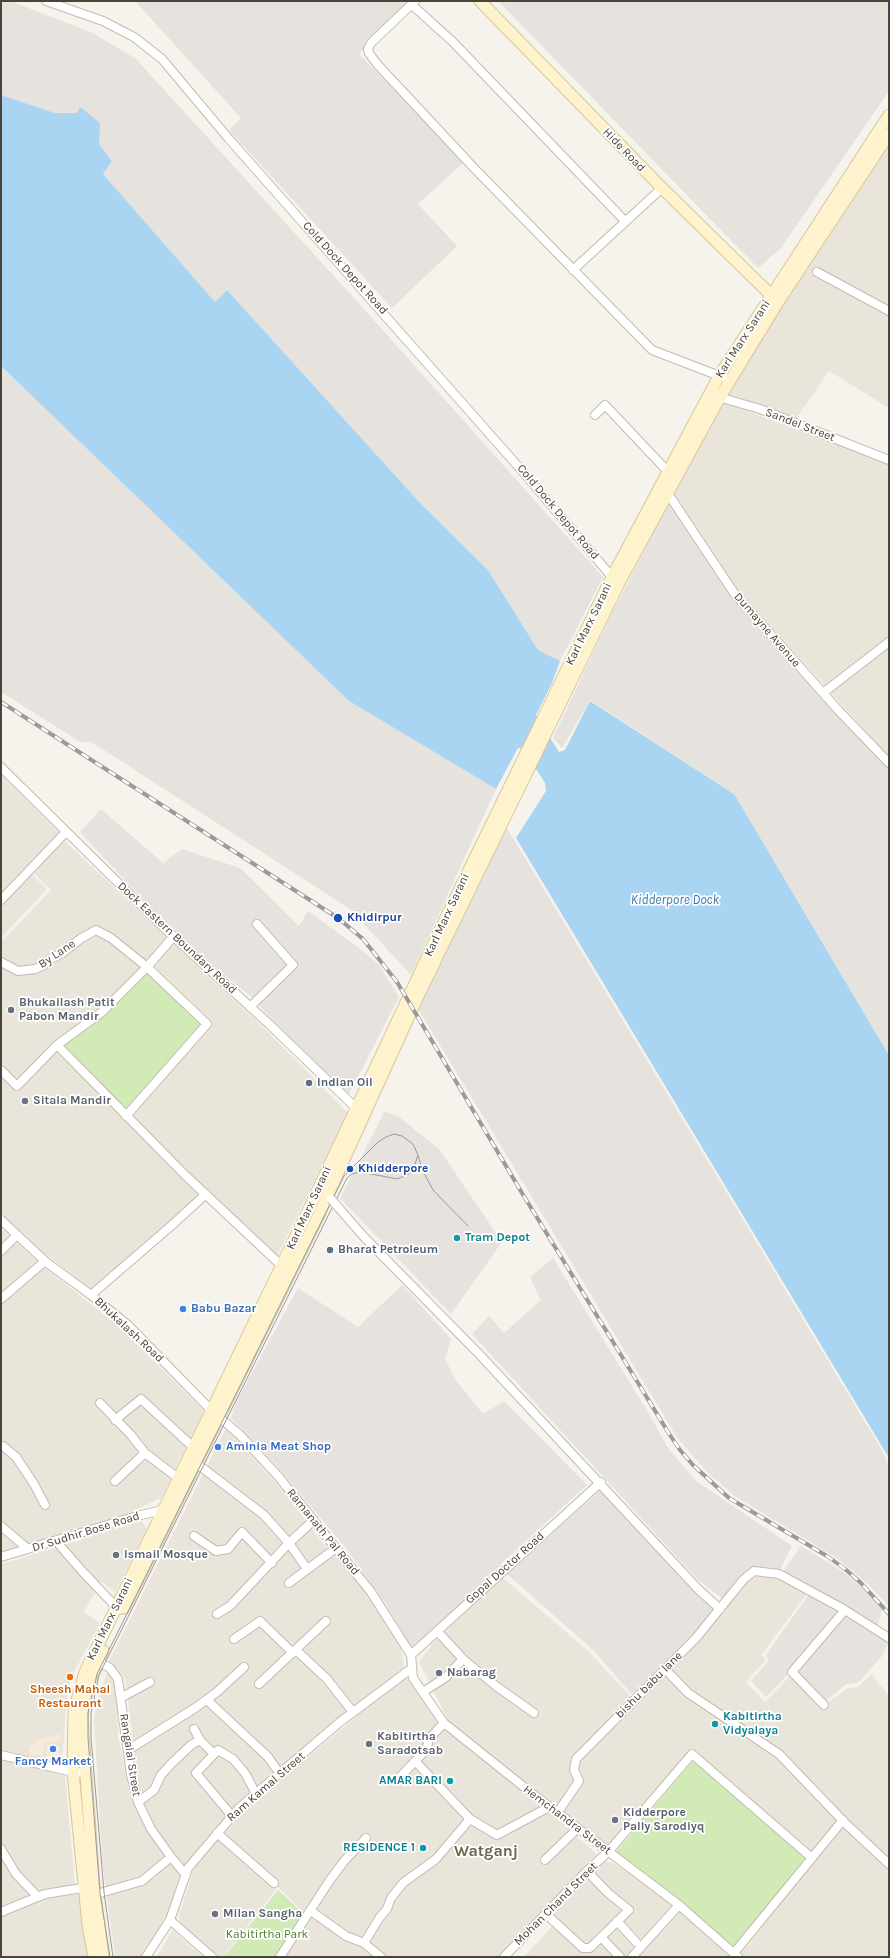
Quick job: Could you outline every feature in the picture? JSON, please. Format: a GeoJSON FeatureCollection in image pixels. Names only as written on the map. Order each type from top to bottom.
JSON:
{"type":"FeatureCollection","features":[{"type":"Feature","properties":{"kind":"main road","name":"Hide Road"},"geometry":{"type":"LineString","coordinates":[[480,1],[662,188],[775,299]]}},
{"type":"Feature","properties":{"kind":"main road","name":"Karl Marx Sarani"},"geometry":{"type":"LineString","coordinates":[[103,1957],[93,1889],[84,1772],[77,1746],[74,1711],[79,1688],[95,1660],[167,1512],[178,1478],[193,1448],[215,1413],[281,1266],[448,911],[521,774],[612,577],[665,488],[714,395],[799,262],[837,193],[889,115]]}},
{"type":"Feature","properties":{"kind":"main road"},"geometry":{"type":"LineString","coordinates":[[799,262],[889,134]]}},
{"type":"Feature","properties":{"kind":"main road"},"geometry":{"type":"LineString","coordinates":[[554,705],[618,583],[665,488]]}},
{"type":"Feature","properties":{"kind":"main road"},"geometry":{"type":"LineString","coordinates":[[167,1512],[196,1463],[215,1413],[291,1273],[329,1197],[419,994],[521,774]]}},
{"type":"Feature","properties":{"kind":"main road"},"geometry":{"type":"LineString","coordinates":[[77,1746],[73,1772],[93,1889],[88,1925],[94,1957]]}},
{"type":"Feature","properties":{"kind":"street","name":"Cold Dock Depot Road"},"geometry":{"type":"LineString","coordinates":[[46,1],[102,21],[134,36],[162,59],[229,139],[524,473],[612,577]]}},
{"type":"Feature","properties":{"kind":"street"},"geometry":{"type":"LineString","coordinates":[[625,221],[414,3],[371,43],[368,48],[369,53],[468,161],[652,350],[725,378]]}},
{"type":"Feature","properties":{"kind":"street"},"geometry":{"type":"LineString","coordinates":[[573,270],[662,188]]}},
{"type":"Feature","properties":{"kind":"street"},"geometry":{"type":"LineString","coordinates":[[817,272],[889,311]]}},
{"type":"Feature","properties":{"kind":"street","name":"Sandel Street"},"geometry":{"type":"LineString","coordinates":[[714,395],[760,409],[889,460]]}},
{"type":"Feature","properties":{"kind":"street"},"geometry":{"type":"LineString","coordinates":[[595,415],[606,406],[671,476]]}},
{"type":"Feature","properties":{"kind":"street","name":"Dumayne Avenue"},"geometry":{"type":"LineString","coordinates":[[665,488],[734,593],[822,693],[889,764]]}},
{"type":"Feature","properties":{"kind":"street"},"geometry":{"type":"LineString","coordinates":[[822,693],[889,642]]}},
{"type":"Feature","properties":{"kind":"street","name":"Dock Eastern Boundary Road"},"geometry":{"type":"LineString","coordinates":[[1,767],[174,936],[356,1108]]}},
{"type":"Feature","properties":{"kind":"street"},"geometry":{"type":"LineString","coordinates":[[1,900],[66,832]]}},
{"type":"Feature","properties":{"kind":"street"},"geometry":{"type":"LineString","coordinates":[[250,1007],[293,965],[257,924]]}},
{"type":"Feature","properties":{"kind":"street","name":"By Lane"},"geometry":{"type":"LineString","coordinates":[[1,962],[18,971],[35,969],[61,954],[80,939],[96,930],[111,938],[147,967]]}},
{"type":"Feature","properties":{"kind":"street"},"geometry":{"type":"LineString","coordinates":[[1,1070],[17,1086],[57,1045],[102,1012],[147,967],[174,936]]}},
{"type":"Feature","properties":{"kind":"street"},"geometry":{"type":"LineString","coordinates":[[126,1116],[207,1024],[147,967]]}},
{"type":"Feature","properties":{"kind":"street"},"geometry":{"type":"LineString","coordinates":[[57,1045],[126,1116],[206,1194],[281,1266],[291,1273]]}},
{"type":"Feature","properties":{"kind":"street"},"geometry":{"type":"LineString","coordinates":[[318,1189],[329,1197],[364,1237],[480,1354],[601,1482],[698,1589],[720,1609]]}},
{"type":"Feature","properties":{"kind":"street"},"geometry":{"type":"LineString","coordinates":[[91,1295],[206,1194]]}},
{"type":"Feature","properties":{"kind":"street","name":"Bhukalash Road"},"geometry":{"type":"LineString","coordinates":[[1,1220],[45,1261],[128,1325],[215,1413]]}},
{"type":"Feature","properties":{"kind":"street"},"geometry":{"type":"LineString","coordinates":[[1,1251],[20,1237]]}},
{"type":"Feature","properties":{"kind":"street"},"geometry":{"type":"LineString","coordinates":[[1,1299],[45,1261]]}},
{"type":"Feature","properties":{"kind":"street"},"geometry":{"type":"LineString","coordinates":[[115,1420],[141,1399],[193,1448]]}},
{"type":"Feature","properties":{"kind":"street"},"geometry":{"type":"LineString","coordinates":[[100,1403],[145,1453],[178,1478]]}},
{"type":"Feature","properties":{"kind":"street","name":"Ramanath Pal Road"},"geometry":{"type":"LineString","coordinates":[[215,1413],[240,1434],[278,1476],[371,1592],[411,1655],[412,1669]]}},
{"type":"Feature","properties":{"kind":"street"},"geometry":{"type":"LineString","coordinates":[[1,1447],[3,1446],[16,1457],[34,1484],[45,1505]]}},
{"type":"Feature","properties":{"kind":"street"},"geometry":{"type":"LineString","coordinates":[[115,1481],[145,1453]]}},
{"type":"Feature","properties":{"kind":"street"},"geometry":{"type":"LineString","coordinates":[[196,1463],[264,1515],[289,1543],[307,1569]]}},
{"type":"Feature","properties":{"kind":"street","name":"Gopal Doctor Road"},"geometry":{"type":"LineString","coordinates":[[411,1655],[601,1482]]}},
{"type":"Feature","properties":{"kind":"street","name":"Dr Sudhir Bose Road"},"geometry":{"type":"LineString","coordinates":[[1,1557],[137,1516],[167,1512]]}},
{"type":"Feature","properties":{"kind":"street"},"geometry":{"type":"LineString","coordinates":[[218,1614],[230,1606],[272,1563],[289,1543],[314,1520]]}},
{"type":"Feature","properties":{"kind":"street"},"geometry":{"type":"LineString","coordinates":[[1,1526],[28,1549]]}},
{"type":"Feature","properties":{"kind":"street"},"geometry":{"type":"LineString","coordinates":[[194,1536],[216,1551],[228,1549],[242,1532],[272,1563]]}},
{"type":"Feature","properties":{"kind":"street"},"geometry":{"type":"LineString","coordinates":[[56,1541],[119,1610]]}},
{"type":"Feature","properties":{"kind":"street"},"geometry":{"type":"LineString","coordinates":[[289,1583],[336,1548]]}},
{"type":"Feature","properties":{"kind":"street","name":"bishu babu lane"},"geometry":{"type":"LineString","coordinates":[[558,1812],[579,1781],[574,1770],[576,1759],[696,1638],[743,1580],[754,1571],[779,1574],[845,1610]]}},
{"type":"Feature","properties":{"kind":"street"},"geometry":{"type":"LineString","coordinates":[[824,1705],[792,1672],[845,1610],[889,1638]]}},
{"type":"Feature","properties":{"kind":"street"},"geometry":{"type":"LineString","coordinates":[[234,1639],[260,1621],[327,1679],[354,1712]]}},
{"type":"Feature","properties":{"kind":"street"},"geometry":{"type":"LineString","coordinates":[[259,1684],[326,1621]]}},
{"type":"Feature","properties":{"kind":"street"},"geometry":{"type":"LineString","coordinates":[[438,1632],[463,1659],[496,1686],[534,1713]]}},
{"type":"Feature","properties":{"kind":"street"},"geometry":{"type":"LineString","coordinates":[[423,1692],[446,1677],[463,1659]]}},
{"type":"Feature","properties":{"kind":"street","name":"Rangalal Street"},"geometry":{"type":"LineString","coordinates":[[95,1660],[110,1668],[118,1678],[122,1697],[128,1750],[138,1802],[151,1829],[170,1857],[186,1875]]}},
{"type":"Feature","properties":{"kind":"street"},"geometry":{"type":"LineString","coordinates":[[128,1750],[207,1700],[244,1667]]}},
{"type":"Feature","properties":{"kind":"street","name":"Ram Kamal Street"},"geometry":{"type":"LineString","coordinates":[[146,1957],[170,1920],[188,1868],[232,1816],[354,1712],[412,1669]]}},
{"type":"Feature","properties":{"kind":"street","name":"Hemchandra Street"},"geometry":{"type":"LineString","coordinates":[[412,1669],[413,1678],[444,1723],[550,1807],[679,1905],[736,1955]]}},
{"type":"Feature","properties":{"kind":"street"},"geometry":{"type":"LineString","coordinates":[[665,1669],[688,1693],[779,1754],[843,1820],[889,1864]]}},
{"type":"Feature","properties":{"kind":"street"},"geometry":{"type":"LineString","coordinates":[[122,1697],[150,1682]]}},
{"type":"Feature","properties":{"kind":"street"},"geometry":{"type":"LineString","coordinates":[[207,1700],[268,1756],[280,1774]]}},
{"type":"Feature","properties":{"kind":"street"},"geometry":{"type":"LineString","coordinates":[[399,1778],[416,1761],[427,1747],[429,1739],[444,1723]]}},
{"type":"Feature","properties":{"kind":"street"},"geometry":{"type":"LineString","coordinates":[[194,1729],[200,1740],[214,1754]]}},
{"type":"Feature","properties":{"kind":"street"},"geometry":{"type":"LineString","coordinates":[[138,1802],[154,1790],[161,1775],[172,1763],[191,1745],[200,1740]]}},
{"type":"Feature","properties":{"kind":"street"},"geometry":{"type":"LineString","coordinates":[[232,1816],[196,1773],[218,1750],[233,1760],[245,1773],[256,1794]]}},
{"type":"Feature","properties":{"kind":"street","name":"Mohan Chand Street"},"geometry":{"type":"LineString","coordinates":[[504,1957],[587,1871],[609,1851],[692,1754],[812,1858]]}},
{"type":"Feature","properties":{"kind":"street"},"geometry":{"type":"LineString","coordinates":[[1,1763],[4,1756],[73,1772],[84,1772]]}},
{"type":"Feature","properties":{"kind":"street"},"geometry":{"type":"LineString","coordinates":[[416,1761],[470,1819],[497,1835],[550,1807]]}},
{"type":"Feature","properties":{"kind":"street"},"geometry":{"type":"LineString","coordinates":[[364,1943],[380,1917],[387,1909],[391,1898],[403,1883],[436,1860],[470,1819]]}},
{"type":"Feature","properties":{"kind":"street"},"geometry":{"type":"LineString","coordinates":[[736,1955],[843,1820]]}},
{"type":"Feature","properties":{"kind":"street"},"geometry":{"type":"LineString","coordinates":[[545,1860],[578,1828]]}},
{"type":"Feature","properties":{"kind":"street"},"geometry":{"type":"LineString","coordinates":[[217,1833],[274,1883]]}},
{"type":"Feature","properties":{"kind":"street"},"geometry":{"type":"LineString","coordinates":[[280,1957],[330,1880],[345,1860],[366,1838]]}},
{"type":"Feature","properties":{"kind":"street"},"geometry":{"type":"LineString","coordinates":[[1,1849],[16,1874],[38,1896]]}},
{"type":"Feature","properties":{"kind":"street"},"geometry":{"type":"LineString","coordinates":[[1,1912],[38,1896],[142,1881],[170,1857]]}},
{"type":"Feature","properties":{"kind":"street"},"geometry":{"type":"LineString","coordinates":[[547,1914],[584,1948],[590,1948],[629,1910],[607,1892],[587,1871]]}},
{"type":"Feature","properties":{"kind":"street"},"geometry":{"type":"LineString","coordinates":[[632,1957],[679,1905]]}},
{"type":"Feature","properties":{"kind":"street"},"geometry":{"type":"LineString","coordinates":[[310,1911],[346,1936],[364,1943],[376,1955]]}},
{"type":"Feature","properties":{"kind":"street"},"geometry":{"type":"LineString","coordinates":[[170,1920],[212,1957]]}},
{"type":"Feature","properties":{"kind":"street"},"geometry":{"type":"LineString","coordinates":[[617,1922],[636,1942]]}},
{"type":"Feature","properties":{"kind":"street"},"geometry":{"type":"LineString","coordinates":[[601,1937],[620,1957]]}},
{"type":"Feature","properties":{"kind":"shaded area"},"geometry":{"type":"Polygon","coordinates":[[[1,1],[10,1],[93,33],[136,59],[363,308],[603,577],[560,661],[538,650],[488,570],[421,504],[227,290],[215,302],[103,174],[112,161],[99,144],[80,107],[77,113],[55,113],[1,95],[1,1]]]}},
{"type":"Feature","properties":{"kind":"shaded area"},"geometry":{"type":"Polygon","coordinates":[[[135,1],[412,1],[359,54],[464,162],[418,204],[457,246],[392,308],[229,130],[241,118],[135,1]]]}},
{"type":"Feature","properties":{"kind":"shaded area"},"geometry":{"type":"Polygon","coordinates":[[[498,1],[889,1],[889,91],[781,248],[758,268],[498,1]]]}},
{"type":"Feature","properties":{"kind":"shaded area"},"geometry":{"type":"Polygon","coordinates":[[[889,141],[889,408],[829,371],[795,420],[778,411],[728,394],[778,311],[889,141]]]}},
{"type":"Feature","properties":{"kind":"shaded area"},"geometry":{"type":"Polygon","coordinates":[[[1,366],[349,701],[496,789],[411,975],[350,909],[90,741],[82,743],[1,692],[1,366]]]}},
{"type":"Feature","properties":{"kind":"shaded area"},"geometry":{"type":"Polygon","coordinates":[[[723,402],[889,464],[889,757],[736,588],[673,495],[723,402]]]}},
{"type":"Feature","properties":{"kind":"shaded area"},"geometry":{"type":"Polygon","coordinates":[[[670,501],[731,592],[889,767],[889,1054],[733,793],[590,700],[562,748],[553,738],[611,615],[670,501]]]}},
{"type":"Feature","properties":{"kind":"shaded area"},"geometry":{"type":"Polygon","coordinates":[[[1,774],[60,833],[27,870],[47,889],[2,937],[1,774]]]}},
{"type":"Feature","properties":{"kind":"shaded area"},"geometry":{"type":"Polygon","coordinates":[[[101,809],[163,863],[182,849],[240,868],[299,926],[308,911],[359,948],[379,965],[399,997],[349,1094],[306,1055],[251,997],[215,967],[151,908],[80,832],[101,809]]]}},
{"type":"Feature","properties":{"kind":"shaded area"},"geometry":{"type":"Polygon","coordinates":[[[507,828],[883,1452],[889,1466],[889,1606],[868,1584],[835,1557],[736,1497],[708,1473],[678,1439],[417,1007],[507,828]]]}},
{"type":"Feature","properties":{"kind":"shaded area"},"geometry":{"type":"Polygon","coordinates":[[[63,839],[168,939],[100,1011],[17,1083],[1,1068],[1,942],[51,890],[32,871],[63,839]]]}},
{"type":"Feature","properties":{"kind":"shaded area"},"geometry":{"type":"Polygon","coordinates":[[[173,943],[260,1024],[348,1113],[276,1258],[157,1144],[133,1116],[211,1023],[151,966],[173,943]]]}},
{"type":"Feature","properties":{"kind":"shaded area"},"geometry":{"type":"Polygon","coordinates":[[[56,1047],[202,1194],[93,1291],[34,1245],[1,1213],[1,1075],[15,1088],[56,1047]]]}},
{"type":"Feature","properties":{"kind":"shaded area"},"geometry":{"type":"Polygon","coordinates":[[[385,1111],[399,1117],[439,1149],[502,1242],[451,1314],[340,1198],[385,1111]]]}},
{"type":"Feature","properties":{"kind":"shaded area"},"geometry":{"type":"Polygon","coordinates":[[[1,1229],[38,1262],[122,1329],[204,1411],[161,1498],[104,1524],[1,1553],[1,1229]]]}},
{"type":"Feature","properties":{"kind":"shaded area"},"geometry":{"type":"Polygon","coordinates":[[[553,1258],[648,1412],[668,1448],[696,1481],[792,1546],[779,1571],[758,1567],[746,1573],[723,1599],[697,1579],[472,1334],[489,1316],[504,1333],[541,1300],[530,1277],[553,1258]]]}},
{"type":"Feature","properties":{"kind":"shaded area"},"geometry":{"type":"Polygon","coordinates":[[[402,1285],[451,1339],[445,1359],[455,1379],[483,1414],[504,1401],[587,1485],[504,1561],[449,1616],[411,1647],[389,1609],[345,1547],[277,1466],[231,1418],[236,1402],[298,1288],[358,1327],[402,1285]]]}},
{"type":"Feature","properties":{"kind":"shaded area"},"geometry":{"type":"Polygon","coordinates":[[[226,1428],[276,1483],[323,1543],[363,1588],[400,1645],[404,1667],[243,1799],[227,1815],[186,1866],[181,1865],[151,1820],[140,1794],[125,1678],[109,1661],[226,1428]]]}},
{"type":"Feature","properties":{"kind":"shaded area"},"geometry":{"type":"Polygon","coordinates":[[[601,1490],[685,1583],[717,1610],[695,1636],[635,1698],[593,1650],[507,1574],[601,1490]]]}},
{"type":"Feature","properties":{"kind":"shaded area"},"geometry":{"type":"Polygon","coordinates":[[[142,1521],[147,1529],[115,1592],[101,1581],[84,1612],[100,1623],[72,1676],[66,1702],[61,1764],[1,1754],[1,1564],[142,1521]]]}},
{"type":"Feature","properties":{"kind":"shaded area"},"geometry":{"type":"Polygon","coordinates":[[[801,1546],[842,1571],[870,1594],[882,1610],[876,1632],[889,1641],[882,1656],[858,1683],[846,1684],[825,1702],[792,1670],[766,1697],[751,1681],[769,1660],[766,1655],[812,1590],[782,1573],[801,1546]]]}},
{"type":"Feature","properties":{"kind":"shaded area"},"geometry":{"type":"Polygon","coordinates":[[[756,1573],[780,1576],[809,1591],[761,1655],[766,1660],[746,1682],[765,1702],[791,1675],[823,1706],[848,1688],[858,1687],[871,1674],[889,1696],[889,1957],[738,1956],[750,1943],[812,1858],[692,1754],[618,1839],[606,1847],[560,1812],[582,1781],[576,1770],[578,1760],[669,1669],[745,1582],[756,1573]]]}},
{"type":"Feature","properties":{"kind":"shaded area"},"geometry":{"type":"Polygon","coordinates":[[[502,1577],[589,1652],[633,1699],[575,1757],[578,1780],[558,1808],[448,1720],[419,1662],[433,1643],[502,1577]]]}},
{"type":"Feature","properties":{"kind":"shaded area"},"geometry":{"type":"Polygon","coordinates":[[[107,1673],[115,1683],[119,1707],[118,1736],[130,1795],[152,1837],[180,1874],[169,1909],[145,1957],[115,1957],[102,1860],[94,1719],[100,1692],[107,1673]]]}},
{"type":"Feature","properties":{"kind":"shaded area"},"geometry":{"type":"Polygon","coordinates":[[[406,1678],[415,1687],[444,1729],[528,1794],[597,1854],[501,1957],[282,1957],[309,1918],[278,1887],[223,1957],[215,1957],[180,1923],[179,1915],[195,1865],[245,1810],[383,1694],[406,1678]]]}},
{"type":"Feature","properties":{"kind":"shaded area"},"geometry":{"type":"Polygon","coordinates":[[[61,1733],[60,1742],[47,1743],[44,1745],[43,1755],[29,1755],[29,1747],[40,1739],[61,1733]]]}},
{"type":"Feature","properties":{"kind":"shaded area"},"geometry":{"type":"Polygon","coordinates":[[[47,1745],[60,1746],[59,1758],[47,1758],[47,1745]]]}},
{"type":"Feature","properties":{"kind":"shaded area"},"geometry":{"type":"Polygon","coordinates":[[[1,1760],[65,1775],[75,1887],[38,1891],[1,1909],[1,1760]]]}},
{"type":"Feature","properties":{"kind":"shaded area"},"geometry":{"type":"Polygon","coordinates":[[[602,1861],[611,1862],[666,1897],[734,1957],[524,1957],[557,1921],[551,1917],[602,1861]]]}},
{"type":"Feature","properties":{"kind":"shaded area"},"geometry":{"type":"Polygon","coordinates":[[[79,1893],[88,1957],[1,1957],[1,1915],[40,1900],[79,1893]]]}},
{"type":"Feature","properties":{"kind":"shaded area"},"geometry":{"type":"Polygon","coordinates":[[[172,1930],[194,1949],[203,1957],[157,1957],[172,1930]]]}},
{"type":"Feature","properties":{"kind":"green space"},"geometry":{"type":"Polygon","coordinates":[[[148,971],[204,1023],[126,1112],[62,1046],[97,1022],[148,971]]]}},
{"type":"Feature","properties":{"kind":"green space"},"geometry":{"type":"Polygon","coordinates":[[[693,1761],[808,1859],[734,1948],[615,1853],[693,1761]]]}},
{"type":"Feature","properties":{"kind":"green space","name":"Kabitirtha Park"},"geometry":{"type":"Polygon","coordinates":[[[278,1890],[304,1914],[277,1957],[224,1957],[278,1890]]]}},
{"type":"Feature","properties":{"kind":"water","name":"Kidderpore Dock"},"geometry":{"type":"Polygon","coordinates":[[[1,95],[55,113],[77,113],[80,107],[100,123],[99,144],[112,161],[103,174],[215,302],[227,290],[421,504],[488,570],[538,650],[560,661],[552,683],[536,715],[559,752],[565,750],[590,701],[734,794],[889,1055],[889,1458],[516,838],[546,791],[545,783],[523,749],[518,748],[496,789],[349,701],[1,366],[1,95]]]}},
{"type":"Feature","properties":{"kind":"tram line"},"geometry":{"type":"LineString","coordinates":[[110,1957],[100,1893],[88,1738],[88,1713],[97,1674],[344,1176],[378,1142],[394,1134],[402,1136],[413,1144],[418,1155],[414,1167],[409,1174],[397,1179],[361,1172],[352,1174],[347,1178],[99,1675],[91,1713],[91,1738],[104,1892],[113,1957]]}},
{"type":"Feature","properties":{"kind":"tram line"},"geometry":{"type":"LineString","coordinates":[[418,1156],[424,1173],[433,1190],[468,1226]]}},
{"type":"Feature","properties":{"kind":"railway"},"geometry":{"type":"LineString","coordinates":[[1,702],[338,918],[363,939],[397,982],[522,1193],[680,1450],[693,1465],[729,1498],[827,1556],[845,1569],[861,1583],[889,1614]]}},
{"type":"Feature","properties":{"kind":"place","name":"Khidirpur"},"geometry":{"type":"Point","coordinates":[338,918]}},
{"type":"Feature","properties":{"kind":"place","name":"Bhukailash Patit Pabon Mandir"},"geometry":{"type":"Point","coordinates":[11,1010]}},
{"type":"Feature","properties":{"kind":"place","name":"Indian Oil"},"geometry":{"type":"Point","coordinates":[309,1083]}},
{"type":"Feature","properties":{"kind":"place","name":"Sitala Mandir"},"geometry":{"type":"Point","coordinates":[25,1101]}},
{"type":"Feature","properties":{"kind":"place","name":"Khidderpore"},"geometry":{"type":"Point","coordinates":[350,1169]}},
{"type":"Feature","properties":{"kind":"place","name":"Tram Depot"},"geometry":{"type":"Point","coordinates":[457,1238]}},
{"type":"Feature","properties":{"kind":"place","name":"Bharat Petroleum"},"geometry":{"type":"Point","coordinates":[330,1250]}},
{"type":"Feature","properties":{"kind":"place","name":"Babu Bazar"},"geometry":{"type":"Point","coordinates":[183,1309]}},
{"type":"Feature","properties":{"kind":"place","name":"Aminia Meat Shop"},"geometry":{"type":"Point","coordinates":[218,1447]}},
{"type":"Feature","properties":{"kind":"place","name":"Ismail Mosque"},"geometry":{"type":"Point","coordinates":[116,1555]}},
{"type":"Feature","properties":{"kind":"place","name":"Nabarag"},"geometry":{"type":"Point","coordinates":[439,1673]}},
{"type":"Feature","properties":{"kind":"place","name":"Sheesh Mahal Restaurant"},"geometry":{"type":"Point","coordinates":[70,1677]}},
{"type":"Feature","properties":{"kind":"place","name":"Kabitirtha Vidyalaya"},"geometry":{"type":"Point","coordinates":[715,1724]}},
{"type":"Feature","properties":{"kind":"place","name":"Kabitirtha Saradotsab"},"geometry":{"type":"Point","coordinates":[369,1744]}},
{"type":"Feature","properties":{"kind":"place","name":"Fancy Market"},"geometry":{"type":"Point","coordinates":[53,1749]}},
{"type":"Feature","properties":{"kind":"place","name":"AMAR BARI"},"geometry":{"type":"Point","coordinates":[450,1781]}},
{"type":"Feature","properties":{"kind":"place","name":"Kidderpore Pally Sarodiyq"},"geometry":{"type":"Point","coordinates":[615,1820]}},
{"type":"Feature","properties":{"kind":"place","name":"RESIDENCE 1"},"geometry":{"type":"Point","coordinates":[423,1848]}},
{"type":"Feature","properties":{"kind":"place","name":"Milan Sangha"},"geometry":{"type":"Point","coordinates":[215,1914]}},
{"type":"Feature","properties":{"kind":"district","name":"Watganj"},"geometry":{"type":"Point","coordinates":[486,1851]}}]}
